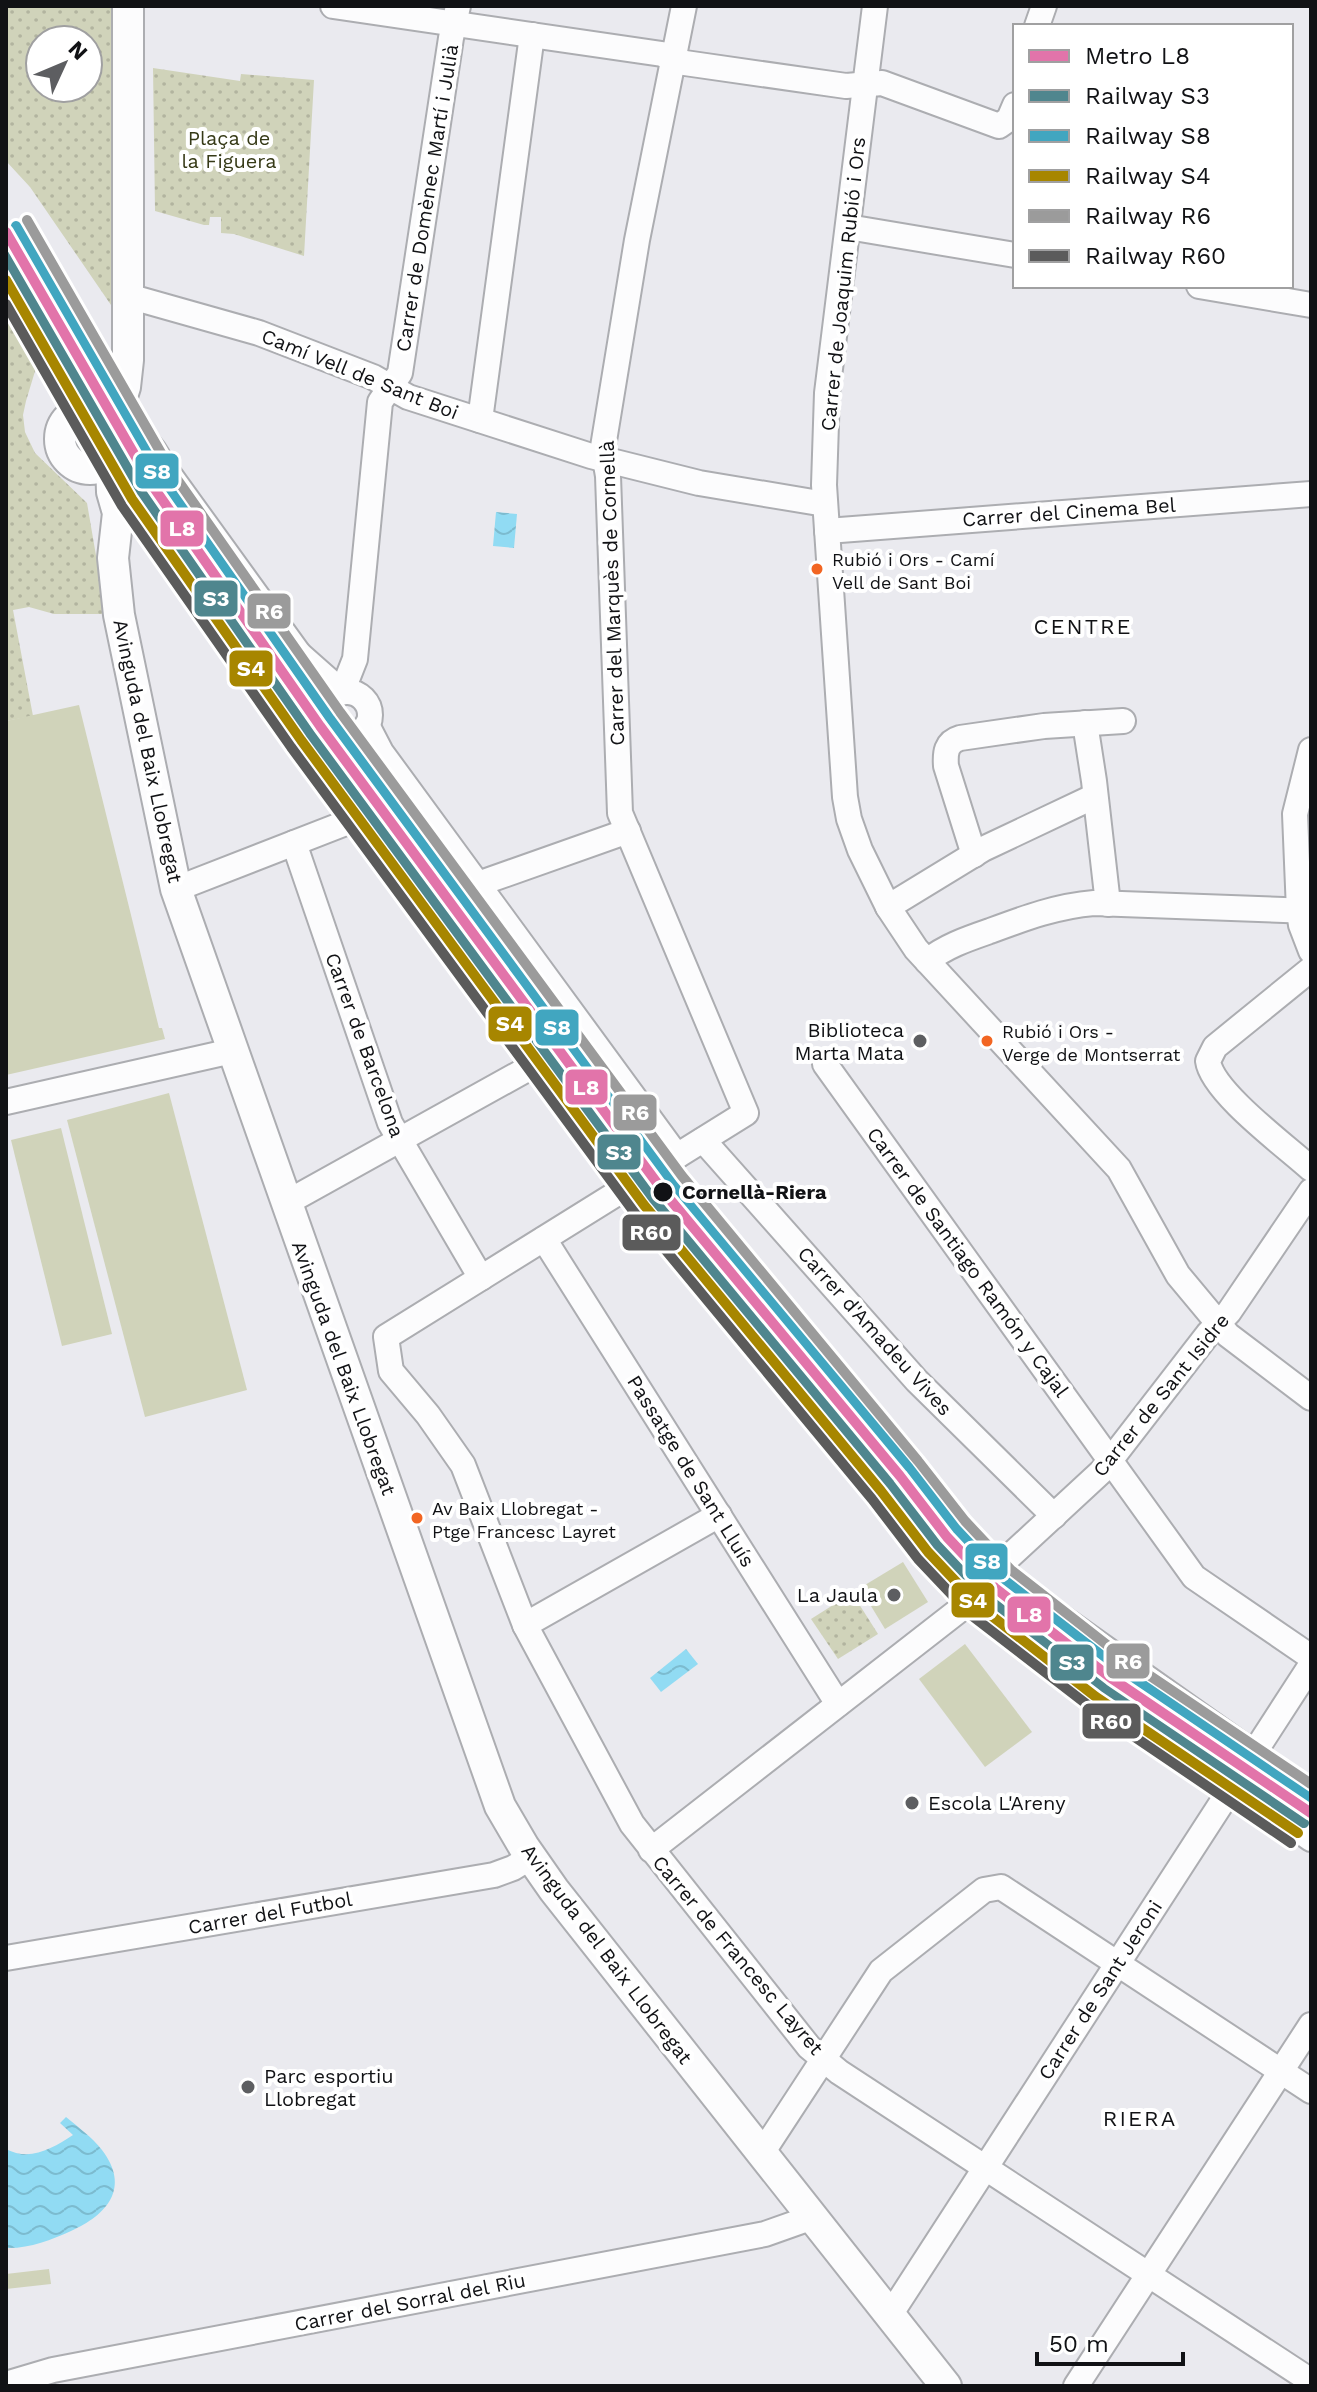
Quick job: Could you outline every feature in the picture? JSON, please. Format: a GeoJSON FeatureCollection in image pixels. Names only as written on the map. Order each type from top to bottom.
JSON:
{"type":"FeatureCollection","features":[{"type":"Feature","properties":{"kind":"main road","name":"Avinguda del Baix Llobregat"},"geometry":{"type":"LineString","coordinates":[[128,6],[128,360],[115,441],[112,492],[118,527],[114,542],[114,580],[176,889],[500,1806],[554,1890],[946,2386]]}},
{"type":"Feature","properties":{"kind":"main road"},"geometry":{"type":"LineString","coordinates":[[83,410],[100,410],[115,441],[97,469],[77,466],[66,458],[60,436],[67,419],[83,410],[109,385],[128,360]]}},
{"type":"Feature","properties":{"kind":"main road","name":"Avinguda del Baix Llobregat"},"geometry":{"type":"LineString","coordinates":[[77,466],[97,492],[114,542]]}},
{"type":"Feature","properties":{"kind":"street"},"geometry":{"type":"LineString","coordinates":[[333,6],[456,15],[532,35],[662,54],[685,63],[846,86],[882,83],[999,126],[1009,119],[1013,110]]}},
{"type":"Feature","properties":{"kind":"street","name":"Carrer del Marquès de Cornellà"},"geometry":{"type":"LineString","coordinates":[[684,6],[632,270],[603,447],[608,476],[620,813],[746,1113],[703,1140]]}},
{"type":"Feature","properties":{"kind":"street","name":"Carrer de Joaquim Rubió i Ors"},"geometry":{"type":"LineString","coordinates":[[875,6],[827,393],[825,504],[849,819],[860,850],[888,907],[916,949],[1119,1169],[1166,1257],[1228,1335],[1311,1398]]}},
{"type":"Feature","properties":{"kind":"street","name":"Carrer de Domènec Martí i Julià"},"geometry":{"type":"LineString","coordinates":[[342,692],[355,659],[380,402],[400,373],[456,15]]}},
{"type":"Feature","properties":{"kind":"street"},"geometry":{"type":"LineString","coordinates":[[480,420],[532,35]]}},
{"type":"Feature","properties":{"kind":"street"},"geometry":{"type":"LineString","coordinates":[[848,227],[1013,255]]}},
{"type":"Feature","properties":{"kind":"street"},"geometry":{"type":"LineString","coordinates":[[1211,288],[1311,305]]}},
{"type":"Feature","properties":{"kind":"street","name":"Camí Vell de Sant Boi"},"geometry":{"type":"LineString","coordinates":[[128,296],[259,333],[373,377],[408,397],[605,460],[699,483],[825,504]]}},
{"type":"Feature","properties":{"kind":"street"},"geometry":{"type":"LineString","coordinates":[[115,441],[161,463],[299,654],[324,710],[327,727],[344,737],[358,735],[367,725],[366,703],[354,693],[342,692],[332,697],[324,710]]}},
{"type":"Feature","properties":{"kind":"street","name":"Carrer del Cinema Bel"},"geometry":{"type":"LineString","coordinates":[[827,531],[1311,494]]}},
{"type":"Feature","properties":{"kind":"street"},"geometry":{"type":"LineString","coordinates":[[299,654],[342,692]]}},
{"type":"Feature","properties":{"kind":"street"},"geometry":{"type":"LineString","coordinates":[[974,855],[946,766],[945,755],[950,744],[967,737],[1123,721]]}},
{"type":"Feature","properties":{"kind":"street"},"geometry":{"type":"LineString","coordinates":[[1085,723],[1108,904]]}},
{"type":"Feature","properties":{"kind":"street"},"geometry":{"type":"LineString","coordinates":[[367,725],[381,752],[677,1156]]}},
{"type":"Feature","properties":{"kind":"street"},"geometry":{"type":"LineString","coordinates":[[344,737],[353,750],[379,810],[913,1540],[952,1586],[1311,1839]]}},
{"type":"Feature","properties":{"kind":"street"},"geometry":{"type":"LineString","coordinates":[[1311,750],[1295,814],[1305,911],[1301,925],[1311,951]]}},
{"type":"Feature","properties":{"kind":"street"},"geometry":{"type":"LineString","coordinates":[[888,907],[974,855],[1095,796]]}},
{"type":"Feature","properties":{"kind":"street"},"geometry":{"type":"LineString","coordinates":[[176,889],[379,810]]}},
{"type":"Feature","properties":{"kind":"street"},"geometry":{"type":"LineString","coordinates":[[478,884],[628,831]]}},
{"type":"Feature","properties":{"kind":"street","name":"Carrer de Barcelona"},"geometry":{"type":"LineString","coordinates":[[294,843],[390,1123],[481,1278]]}},
{"type":"Feature","properties":{"kind":"street"},"geometry":{"type":"LineString","coordinates":[[927,961],[950,946],[1041,912],[1070,905],[1305,911]]}},
{"type":"Feature","properties":{"kind":"street"},"geometry":{"type":"LineString","coordinates":[[1311,969],[1215,1047],[1208,1061],[1210,1072],[1247,1114],[1311,1169]]}},
{"type":"Feature","properties":{"kind":"street"},"geometry":{"type":"LineString","coordinates":[[6,1102],[232,1051]]}},
{"type":"Feature","properties":{"kind":"street"},"geometry":{"type":"LineString","coordinates":[[286,1203],[556,1053]]}},
{"type":"Feature","properties":{"kind":"street","name":"Carrer de Santiago Ramón y Cajal"},"geometry":{"type":"LineString","coordinates":[[825,1064],[1194,1577],[1311,1657]]}},
{"type":"Feature","properties":{"kind":"street"},"geometry":{"type":"LineString","coordinates":[[481,1278],[703,1140]]}},
{"type":"Feature","properties":{"kind":"street","name":"Carrer d'Amadeu Vives"},"geometry":{"type":"LineString","coordinates":[[703,1140],[917,1381],[1054,1516]]}},
{"type":"Feature","properties":{"kind":"street","name":"Carrer de Sant Isidre"},"geometry":{"type":"LineString","coordinates":[[651,1850],[958,1611],[1003,1562],[1102,1471],[1229,1312],[1311,1191]]}},
{"type":"Feature","properties":{"kind":"street","name":"Passatge de Sant Lluís"},"geometry":{"type":"LineString","coordinates":[[544,1239],[838,1704]]}},
{"type":"Feature","properties":{"kind":"street","name":"Carrer de Francesc Layret"},"geometry":{"type":"LineString","coordinates":[[481,1278],[386,1337],[391,1371],[428,1415],[463,1465],[525,1625],[632,1824],[651,1850],[809,2047],[839,2072],[1311,2380]]}},
{"type":"Feature","properties":{"kind":"street"},"geometry":{"type":"LineString","coordinates":[[525,1625],[719,1515]]}},
{"type":"Feature","properties":{"kind":"street"},"geometry":{"type":"LineString","coordinates":[[1003,1562],[1010,1581],[1311,1794]]}},
{"type":"Feature","properties":{"kind":"street","name":"Carrer de Sant Jeroni"},"geometry":{"type":"LineString","coordinates":[[890,2315],[1311,1665]]}},
{"type":"Feature","properties":{"kind":"street","name":"Carrer del Futbol"},"geometry":{"type":"LineString","coordinates":[[6,1958],[494,1875],[531,1857]]}},
{"type":"Feature","properties":{"kind":"street"},"geometry":{"type":"LineString","coordinates":[[762,2153],[881,1971],[984,1890],[1001,1887],[1311,2091]]}},
{"type":"Feature","properties":{"kind":"street"},"geometry":{"type":"LineString","coordinates":[[1076,2386],[1311,2025]]}},
{"type":"Feature","properties":{"kind":"street","name":"Carrer del Sorral del Riu"},"geometry":{"type":"LineString","coordinates":[[6,2384],[53,2370],[759,2235],[813,2217]]}},
{"type":"Feature","properties":{"kind":"street"},"geometry":{"type":"LineString","coordinates":[[1306,2386],[1311,2380]]}},
{"type":"Feature","properties":{"kind":"green space"},"geometry":{"type":"Polygon","coordinates":[[[6,6],[112,6],[119,129],[111,305],[30,187],[6,161],[6,6]]]}},
{"type":"Feature","properties":{"kind":"green space","name":"Plaça de la Figuera"},"geometry":{"type":"Polygon","coordinates":[[[153,68],[240,81],[241,74],[314,80],[304,256],[234,234],[221,233],[221,217],[210,217],[209,225],[204,225],[155,211],[153,68]]]}},
{"type":"Feature","properties":{"kind":"green space"},"geometry":{"type":"Polygon","coordinates":[[[6,225],[56,301],[24,326],[39,358],[23,415],[25,432],[35,453],[87,503],[106,614],[54,614],[29,607],[13,610],[33,716],[6,721],[6,225]]]}},
{"type":"Feature","properties":{"kind":"green space"},"geometry":{"type":"Polygon","coordinates":[[[79,705],[159,1028],[162,1028],[165,1039],[6,1075],[6,721],[79,705]]]}},
{"type":"Feature","properties":{"kind":"green space"},"geometry":{"type":"Polygon","coordinates":[[[169,1093],[247,1390],[145,1417],[67,1120],[169,1093]]]}},
{"type":"Feature","properties":{"kind":"green space"},"geometry":{"type":"Polygon","coordinates":[[[61,1128],[112,1334],[62,1346],[11,1140],[61,1128]]]}},
{"type":"Feature","properties":{"kind":"green space","name":"La Jaula"},"geometry":{"type":"Polygon","coordinates":[[[903,1562],[928,1602],[885,1629],[860,1588],[903,1562]]]}},
{"type":"Feature","properties":{"kind":"green space"},"geometry":{"type":"Polygon","coordinates":[[[852,1593],[878,1634],[838,1659],[811,1619],[852,1593]]]}},
{"type":"Feature","properties":{"kind":"green space"},"geometry":{"type":"Polygon","coordinates":[[[965,1644],[1032,1732],[985,1767],[919,1679],[965,1644]]]}},
{"type":"Feature","properties":{"kind":"green space"},"geometry":{"type":"Polygon","coordinates":[[[49,2269],[51,2284],[6,2289],[6,2274],[49,2269]]]}},
{"type":"Feature","properties":{"kind":"water"},"geometry":{"type":"Polygon","coordinates":[[[496,512],[517,514],[514,548],[493,546],[496,512]]]}},
{"type":"Feature","properties":{"kind":"water"},"geometry":{"type":"Polygon","coordinates":[[[686,1649],[698,1664],[661,1692],[650,1678],[686,1649]]]}},
{"type":"Feature","properties":{"kind":"water"},"geometry":{"type":"Polygon","coordinates":[[[66,2117],[94,2141],[110,2164],[114,2176],[111,2199],[95,2217],[71,2231],[47,2241],[6,2248],[6,2149],[32,2154],[57,2144],[73,2135],[60,2123],[66,2117]]]}},
{"type":"Feature","properties":{"kind":"metro line","name":"L8"},"geometry":{"type":"LineString","coordinates":[[6,232],[152,485],[320,726],[663,1191],[947,1537],[995,1588],[1111,1678],[1311,1813]]}},
{"type":"Feature","properties":{"kind":"rail line","name":"R6"},"geometry":{"type":"LineString","coordinates":[[27,220],[172,472],[340,712],[682,1176],[965,1521],[1011,1570],[1125,1659],[1311,1784]]}},
{"type":"Feature","properties":{"kind":"rail line","name":"S8"},"geometry":{"type":"LineString","coordinates":[[16,226],[162,479],[330,719],[672,1184],[909,1468],[956,1529],[1003,1579],[1118,1668],[1311,1799]]}},
{"type":"Feature","properties":{"kind":"rail line","name":"S3"},"geometry":{"type":"LineString","coordinates":[[6,256],[142,492],[310,733],[653,1198],[891,1484],[937,1544],[987,1597],[1104,1687],[1304,1823]]}},
{"type":"Feature","properties":{"kind":"rail line","name":"S4"},"geometry":{"type":"LineString","coordinates":[[6,280],[132,499],[301,740],[644,1205],[928,1552],[979,1606],[1096,1697],[1298,1833]]}},
{"type":"Feature","properties":{"kind":"rail line","name":"R60"},"geometry":{"type":"LineString","coordinates":[[6,304],[122,506],[291,747],[634,1212],[872,1499],[918,1559],[971,1615],[1089,1706],[1291,1843]]}},
{"type":"Feature","properties":{"kind":"place","name":"Rubió i Ors - Camí Vell de Sant Boi"},"geometry":{"type":"Point","coordinates":[817,569]}},
{"type":"Feature","properties":{"kind":"place","name":"Biblioteca Marta Mata"},"geometry":{"type":"Point","coordinates":[920,1041]}},
{"type":"Feature","properties":{"kind":"place","name":"Rubió i Ors - Verge de Montserrat"},"geometry":{"type":"Point","coordinates":[987,1041]}},
{"type":"Feature","properties":{"kind":"place","name":"Cornellà-Riera"},"geometry":{"type":"Point","coordinates":[663,1192]}},
{"type":"Feature","properties":{"kind":"place","name":"Av Baix Llobregat - Ptge Francesc Layret"},"geometry":{"type":"Point","coordinates":[417,1518]}},
{"type":"Feature","properties":{"kind":"place","name":"La Jaula"},"geometry":{"type":"Point","coordinates":[894,1595]}},
{"type":"Feature","properties":{"kind":"place","name":"Escola L'Areny"},"geometry":{"type":"Point","coordinates":[912,1803]}},
{"type":"Feature","properties":{"kind":"place","name":"Parc esportiu Llobregat"},"geometry":{"type":"Point","coordinates":[248,2087]}},
{"type":"Feature","properties":{"kind":"district","name":"CENTRE"},"geometry":{"type":"Point","coordinates":[1083,626]}},
{"type":"Feature","properties":{"kind":"district","name":"RIERA"},"geometry":{"type":"Point","coordinates":[1140,2118]}}]}
